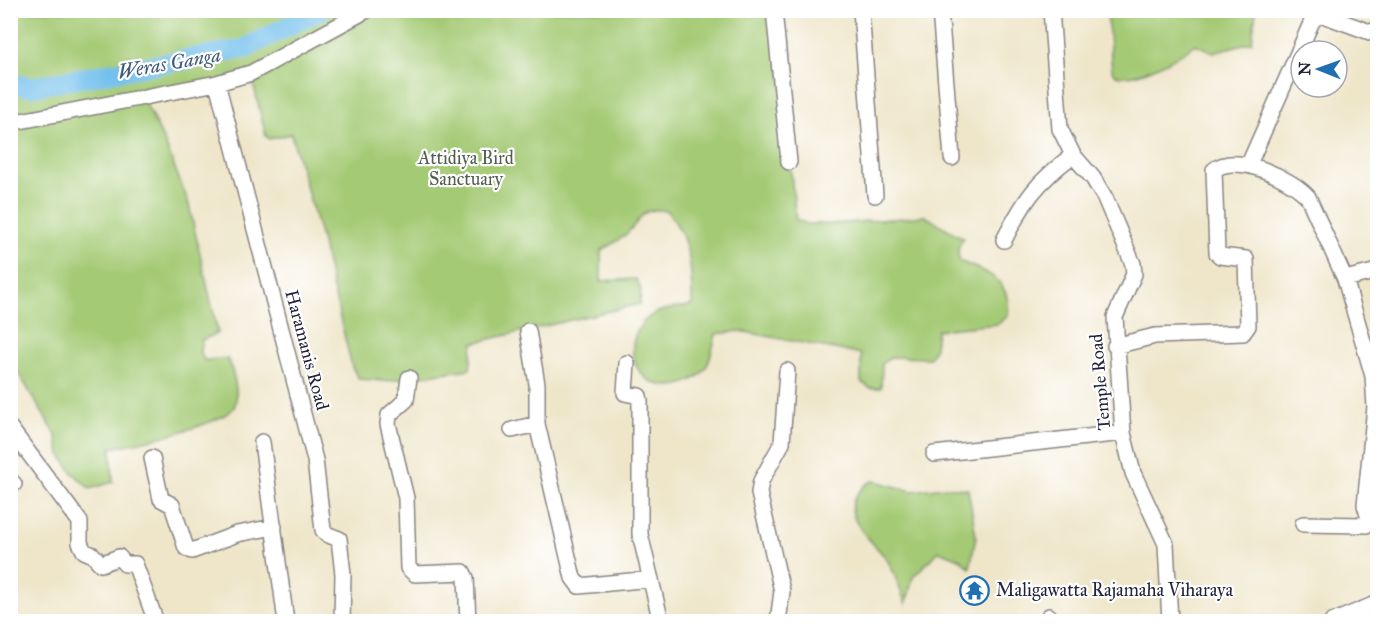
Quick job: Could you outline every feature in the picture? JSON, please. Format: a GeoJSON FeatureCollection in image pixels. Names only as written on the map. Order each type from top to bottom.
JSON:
{"type":"FeatureCollection","features":[{"type":"Feature","properties":{"kind":"street"},"geometry":{"type":"LineString","coordinates":[[10,123],[218,83],[251,73],[367,10]]}},
{"type":"Feature","properties":{"kind":"street"},"geometry":{"type":"LineString","coordinates":[[774,10],[789,162]]}},
{"type":"Feature","properties":{"kind":"street"},"geometry":{"type":"LineString","coordinates":[[861,10],[875,195]]}},
{"type":"Feature","properties":{"kind":"street"},"geometry":{"type":"LineString","coordinates":[[940,10],[952,158]]}},
{"type":"Feature","properties":{"kind":"street","name":"Temple Road"},"geometry":{"type":"LineString","coordinates":[[1051,10],[1060,129],[1073,155],[1093,178],[1104,198],[1133,264],[1134,274],[1115,317],[1115,346],[1123,433],[1134,473],[1166,544],[1170,621]]}},
{"type":"Feature","properties":{"kind":"street"},"geometry":{"type":"LineString","coordinates":[[1249,164],[1314,19],[1323,15],[1352,18],[1377,35]]}},
{"type":"Feature","properties":{"kind":"street","name":"Haramanis Road"},"geometry":{"type":"LineString","coordinates":[[218,83],[315,460],[323,530],[326,534],[339,539],[343,574],[342,621]]}},
{"type":"Feature","properties":{"kind":"street"},"geometry":{"type":"LineString","coordinates":[[1004,240],[1025,199],[1043,178],[1073,155]]}},
{"type":"Feature","properties":{"kind":"street"},"geometry":{"type":"LineString","coordinates":[[1115,346],[1155,336],[1243,333],[1248,326],[1246,259],[1220,256],[1217,253],[1214,170],[1231,165],[1249,164],[1301,189],[1308,197],[1345,279],[1375,376],[1375,406],[1365,505],[1375,521],[1366,525],[1303,524]]}},
{"type":"Feature","properties":{"kind":"street"},"geometry":{"type":"LineString","coordinates":[[1345,279],[1377,271]]}},
{"type":"Feature","properties":{"kind":"street"},"geometry":{"type":"LineString","coordinates":[[528,331],[537,384],[537,424],[573,578],[579,586],[651,579]]}},
{"type":"Feature","properties":{"kind":"street"},"geometry":{"type":"LineString","coordinates":[[627,363],[625,393],[639,396],[640,401],[640,534],[661,621]]}},
{"type":"Feature","properties":{"kind":"street"},"geometry":{"type":"LineString","coordinates":[[777,621],[782,591],[759,493],[761,481],[782,443],[787,371]]}},
{"type":"Feature","properties":{"kind":"street"},"geometry":{"type":"LineString","coordinates":[[410,378],[406,400],[390,415],[388,424],[406,498],[408,568],[415,574],[463,572],[466,578],[468,621]]}},
{"type":"Feature","properties":{"kind":"street"},"geometry":{"type":"LineString","coordinates":[[512,430],[537,424]]}},
{"type":"Feature","properties":{"kind":"street"},"geometry":{"type":"LineString","coordinates":[[10,428],[80,522],[80,543],[84,551],[93,555],[101,564],[119,557],[125,564],[135,564],[156,621]]}},
{"type":"Feature","properties":{"kind":"street"},"geometry":{"type":"LineString","coordinates":[[934,454],[1123,433]]}},
{"type":"Feature","properties":{"kind":"street"},"geometry":{"type":"LineString","coordinates":[[262,442],[286,621]]}},
{"type":"Feature","properties":{"kind":"street"},"geometry":{"type":"LineString","coordinates":[[152,458],[161,499],[172,505],[186,548],[192,551],[237,534],[274,527]]}},
{"type":"Feature","properties":{"kind":"street"},"geometry":{"type":"LineString","coordinates":[[1332,621],[1377,603]]}},
{"type":"Feature","properties":{"kind":"green space"},"geometry":{"type":"Polygon","coordinates":[[[1107,10],[1256,11],[1252,42],[1213,52],[1195,44],[1156,67],[1122,76],[1114,74],[1112,70],[1107,10]]]}},
{"type":"Feature","properties":{"kind":"green space","name":"Attidiya Bird Sanctuary"},"geometry":{"type":"Polygon","coordinates":[[[10,11],[774,11],[796,220],[808,224],[833,224],[925,216],[963,238],[958,248],[959,261],[996,279],[1006,293],[1008,316],[998,324],[937,330],[935,347],[930,358],[891,357],[882,364],[881,388],[870,388],[861,382],[861,354],[740,331],[716,334],[707,365],[703,372],[695,378],[683,384],[665,386],[651,382],[641,373],[635,361],[633,348],[636,334],[643,322],[656,313],[692,305],[690,267],[685,244],[667,211],[658,210],[646,212],[625,235],[601,251],[601,281],[636,279],[641,290],[640,304],[473,343],[470,369],[385,381],[359,379],[352,367],[319,231],[291,134],[269,139],[266,136],[251,74],[143,98],[164,141],[188,201],[218,333],[202,340],[200,351],[204,360],[228,359],[236,388],[235,405],[229,412],[199,426],[111,448],[113,482],[90,489],[73,473],[60,454],[56,435],[11,361],[10,11]]]}},
{"type":"Feature","properties":{"kind":"green space"},"geometry":{"type":"Polygon","coordinates":[[[875,481],[912,491],[945,487],[968,489],[976,536],[970,568],[960,559],[939,551],[913,577],[906,604],[888,561],[860,528],[852,511],[853,503],[859,492],[867,484],[875,481]]]}},
{"type":"Feature","properties":{"kind":"waterway","name":"Weras Ganga"},"geometry":{"type":"LineString","coordinates":[[10,83],[31,87],[244,49],[320,10]]}},
{"type":"Feature","properties":{"kind":"place","name":"Maligawatta Rajamaha Viharaya"},"geometry":{"type":"Point","coordinates":[975,590]}}]}
